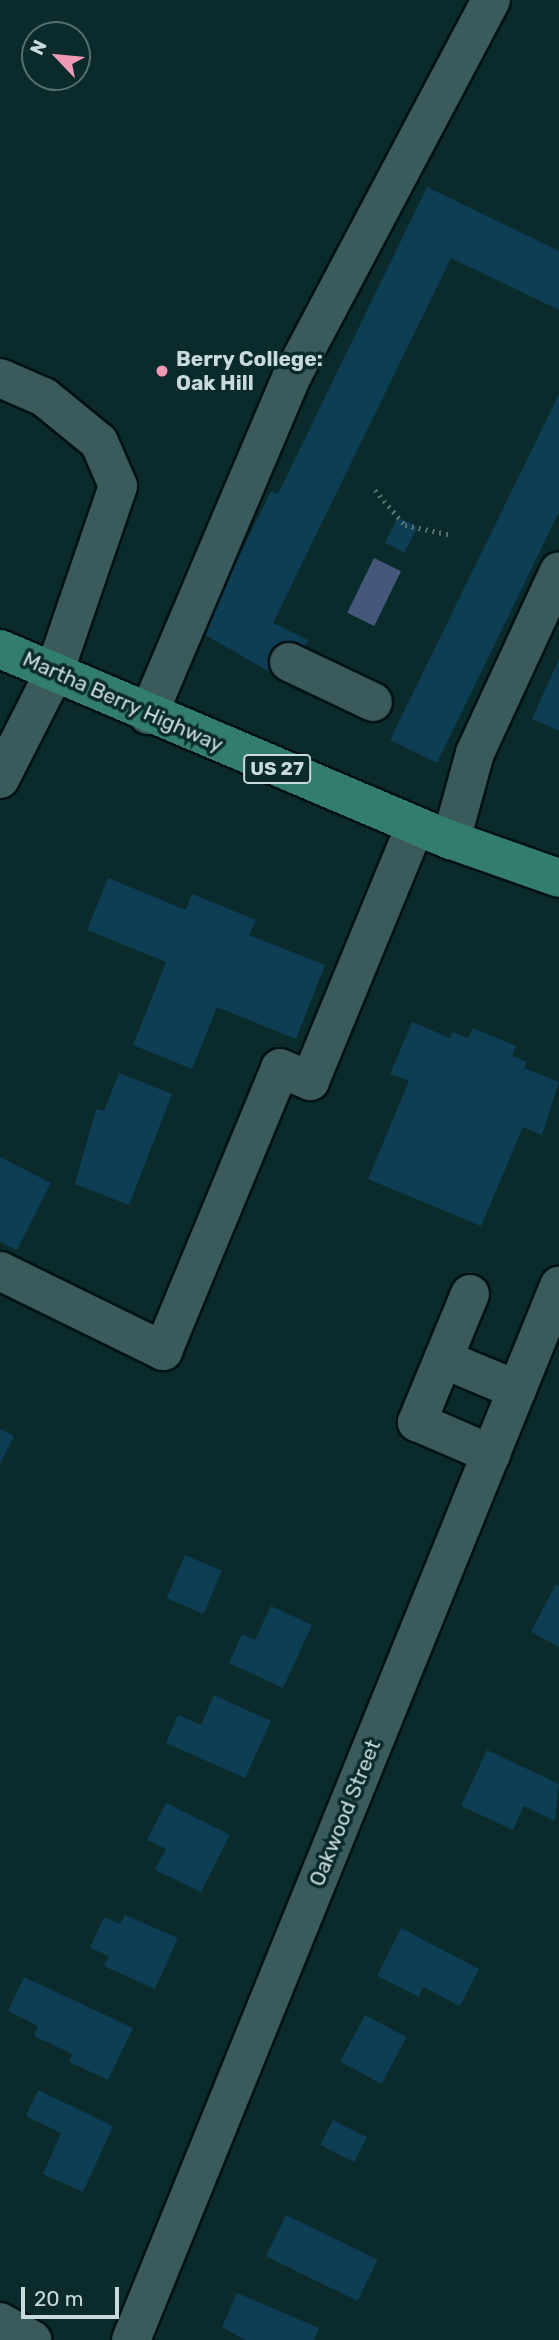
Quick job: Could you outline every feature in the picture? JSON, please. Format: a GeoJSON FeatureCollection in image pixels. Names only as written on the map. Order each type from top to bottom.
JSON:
{"type":"FeatureCollection","features":[{"type":"Feature","properties":{"kind":"main road","name":"Martha Berry Highway"},"geometry":{"type":"LineString","coordinates":[[0,649],[148,715],[415,826],[559,878]]}},
{"type":"Feature","properties":{"kind":"street"},"geometry":{"type":"LineString","coordinates":[[148,715],[293,374],[491,0]]}},
{"type":"Feature","properties":{"kind":"street"},"geometry":{"type":"LineString","coordinates":[[0,379],[44,397],[99,442],[118,486],[54,673],[0,779]]}},
{"type":"Feature","properties":{"kind":"street"},"geometry":{"type":"LineString","coordinates":[[451,840],[475,753],[559,571]]}},
{"type":"Feature","properties":{"kind":"street"},"geometry":{"type":"LineString","coordinates":[[289,662],[373,702]]}},
{"type":"Feature","properties":{"kind":"street"},"geometry":{"type":"LineString","coordinates":[[0,1271],[163,1351],[280,1068],[310,1081],[415,826]]}},
{"type":"Feature","properties":{"kind":"street","name":"Oakwood Street"},"geometry":{"type":"LineString","coordinates":[[131,2340],[559,1286]]}},
{"type":"Feature","properties":{"kind":"street"},"geometry":{"type":"LineString","coordinates":[[470,1294],[417,1422],[491,1454]]}},
{"type":"Feature","properties":{"kind":"street"},"geometry":{"type":"LineString","coordinates":[[443,1359],[517,1390]]}},
{"type":"Feature","properties":{"kind":"street"},"geometry":{"type":"LineString","coordinates":[[0,2322],[33,2340]]}},
{"type":"Feature","properties":{"kind":"path"},"geometry":{"type":"LineString","coordinates":[[375,490],[405,525],[452,535]]}},
{"type":"Feature","properties":{"kind":"water"},"geometry":{"type":"Polygon","coordinates":[[[374,558],[401,571],[374,626],[347,613],[374,558]]]}},
{"type":"Feature","properties":{"kind":"building"},"geometry":{"type":"Polygon","coordinates":[[[427,187],[559,251],[559,310],[451,258],[273,623],[308,640],[287,682],[202,633],[271,491],[278,494],[427,187]]]}},
{"type":"Feature","properties":{"kind":"building"},"geometry":{"type":"Polygon","coordinates":[[[559,394],[559,512],[437,763],[390,740],[559,394]]]}},
{"type":"Feature","properties":{"kind":"building"},"geometry":{"type":"Polygon","coordinates":[[[398,517],[418,527],[404,553],[385,543],[398,517]]]}},
{"type":"Feature","properties":{"kind":"building"},"geometry":{"type":"Polygon","coordinates":[[[559,659],[559,731],[532,719],[559,659]]]}},
{"type":"Feature","properties":{"kind":"building"},"geometry":{"type":"Polygon","coordinates":[[[108,878],[186,910],[192,894],[256,920],[249,935],[325,965],[296,1039],[217,1007],[192,1069],[133,1045],[166,962],[87,930],[108,878]]]}},
{"type":"Feature","properties":{"kind":"building"},"geometry":{"type":"Polygon","coordinates":[[[412,1022],[450,1038],[452,1032],[468,1038],[473,1028],[516,1046],[512,1056],[527,1062],[524,1068],[559,1082],[542,1135],[523,1127],[481,1226],[368,1179],[409,1081],[390,1074],[412,1022]]]}},
{"type":"Feature","properties":{"kind":"building"},"geometry":{"type":"Polygon","coordinates":[[[119,1073],[172,1094],[129,1205],[75,1184],[96,1109],[104,1111],[119,1073]]]}},
{"type":"Feature","properties":{"kind":"building"},"geometry":{"type":"Polygon","coordinates":[[[0,1157],[51,1183],[17,1250],[0,1242],[0,1157]]]}},
{"type":"Feature","properties":{"kind":"building"},"geometry":{"type":"Polygon","coordinates":[[[0,1429],[14,1436],[0,1464],[0,1429]]]}},
{"type":"Feature","properties":{"kind":"building"},"geometry":{"type":"Polygon","coordinates":[[[185,1555],[222,1571],[203,1614],[167,1598],[185,1555]]]}},
{"type":"Feature","properties":{"kind":"building"},"geometry":{"type":"Polygon","coordinates":[[[556,1584],[559,1586],[559,1647],[531,1632],[556,1584]]]}},
{"type":"Feature","properties":{"kind":"building"},"geometry":{"type":"Polygon","coordinates":[[[271,1606],[312,1625],[283,1688],[229,1663],[242,1634],[255,1640],[271,1606]]]}},
{"type":"Feature","properties":{"kind":"building"},"geometry":{"type":"Polygon","coordinates":[[[214,1695],[271,1721],[245,1778],[166,1743],[178,1715],[201,1725],[214,1695]]]}},
{"type":"Feature","properties":{"kind":"building"},"geometry":{"type":"Polygon","coordinates":[[[487,1750],[559,1784],[555,1821],[524,1806],[513,1830],[461,1806],[487,1750]]]}},
{"type":"Feature","properties":{"kind":"building"},"geometry":{"type":"Polygon","coordinates":[[[166,1803],[230,1835],[201,1892],[155,1870],[166,1849],[147,1840],[166,1803]]]}},
{"type":"Feature","properties":{"kind":"building"},"geometry":{"type":"Polygon","coordinates":[[[125,1915],[178,1938],[155,1989],[104,1966],[109,1956],[90,1948],[104,1917],[120,1924],[125,1915]]]}},
{"type":"Feature","properties":{"kind":"building"},"geometry":{"type":"Polygon","coordinates":[[[401,1928],[479,1969],[460,2006],[423,1987],[419,1997],[377,1976],[401,1928]]]}},
{"type":"Feature","properties":{"kind":"building"},"geometry":{"type":"Polygon","coordinates":[[[24,1977],[133,2028],[108,2080],[69,2062],[72,2054],[34,2036],[38,2026],[8,2011],[24,1977]]]}},
{"type":"Feature","properties":{"kind":"building"},"geometry":{"type":"Polygon","coordinates":[[[365,2015],[406,2037],[382,2084],[340,2062],[365,2015]]]}},
{"type":"Feature","properties":{"kind":"building"},"geometry":{"type":"Polygon","coordinates":[[[38,2090],[113,2126],[83,2192],[43,2174],[61,2133],[26,2116],[38,2090]]]}},
{"type":"Feature","properties":{"kind":"building"},"geometry":{"type":"Polygon","coordinates":[[[333,2120],[367,2137],[354,2162],[320,2145],[333,2120]]]}},
{"type":"Feature","properties":{"kind":"building"},"geometry":{"type":"Polygon","coordinates":[[[286,2215],[378,2260],[358,2301],[266,2256],[286,2215]]]}},
{"type":"Feature","properties":{"kind":"building"},"geometry":{"type":"Polygon","coordinates":[[[237,2293],[319,2328],[314,2340],[245,2340],[222,2327],[237,2293]]]}},
{"type":"Feature","properties":{"kind":"place","name":"Berry College: Oak Hill"},"geometry":{"type":"Point","coordinates":[162,371]}}]}
